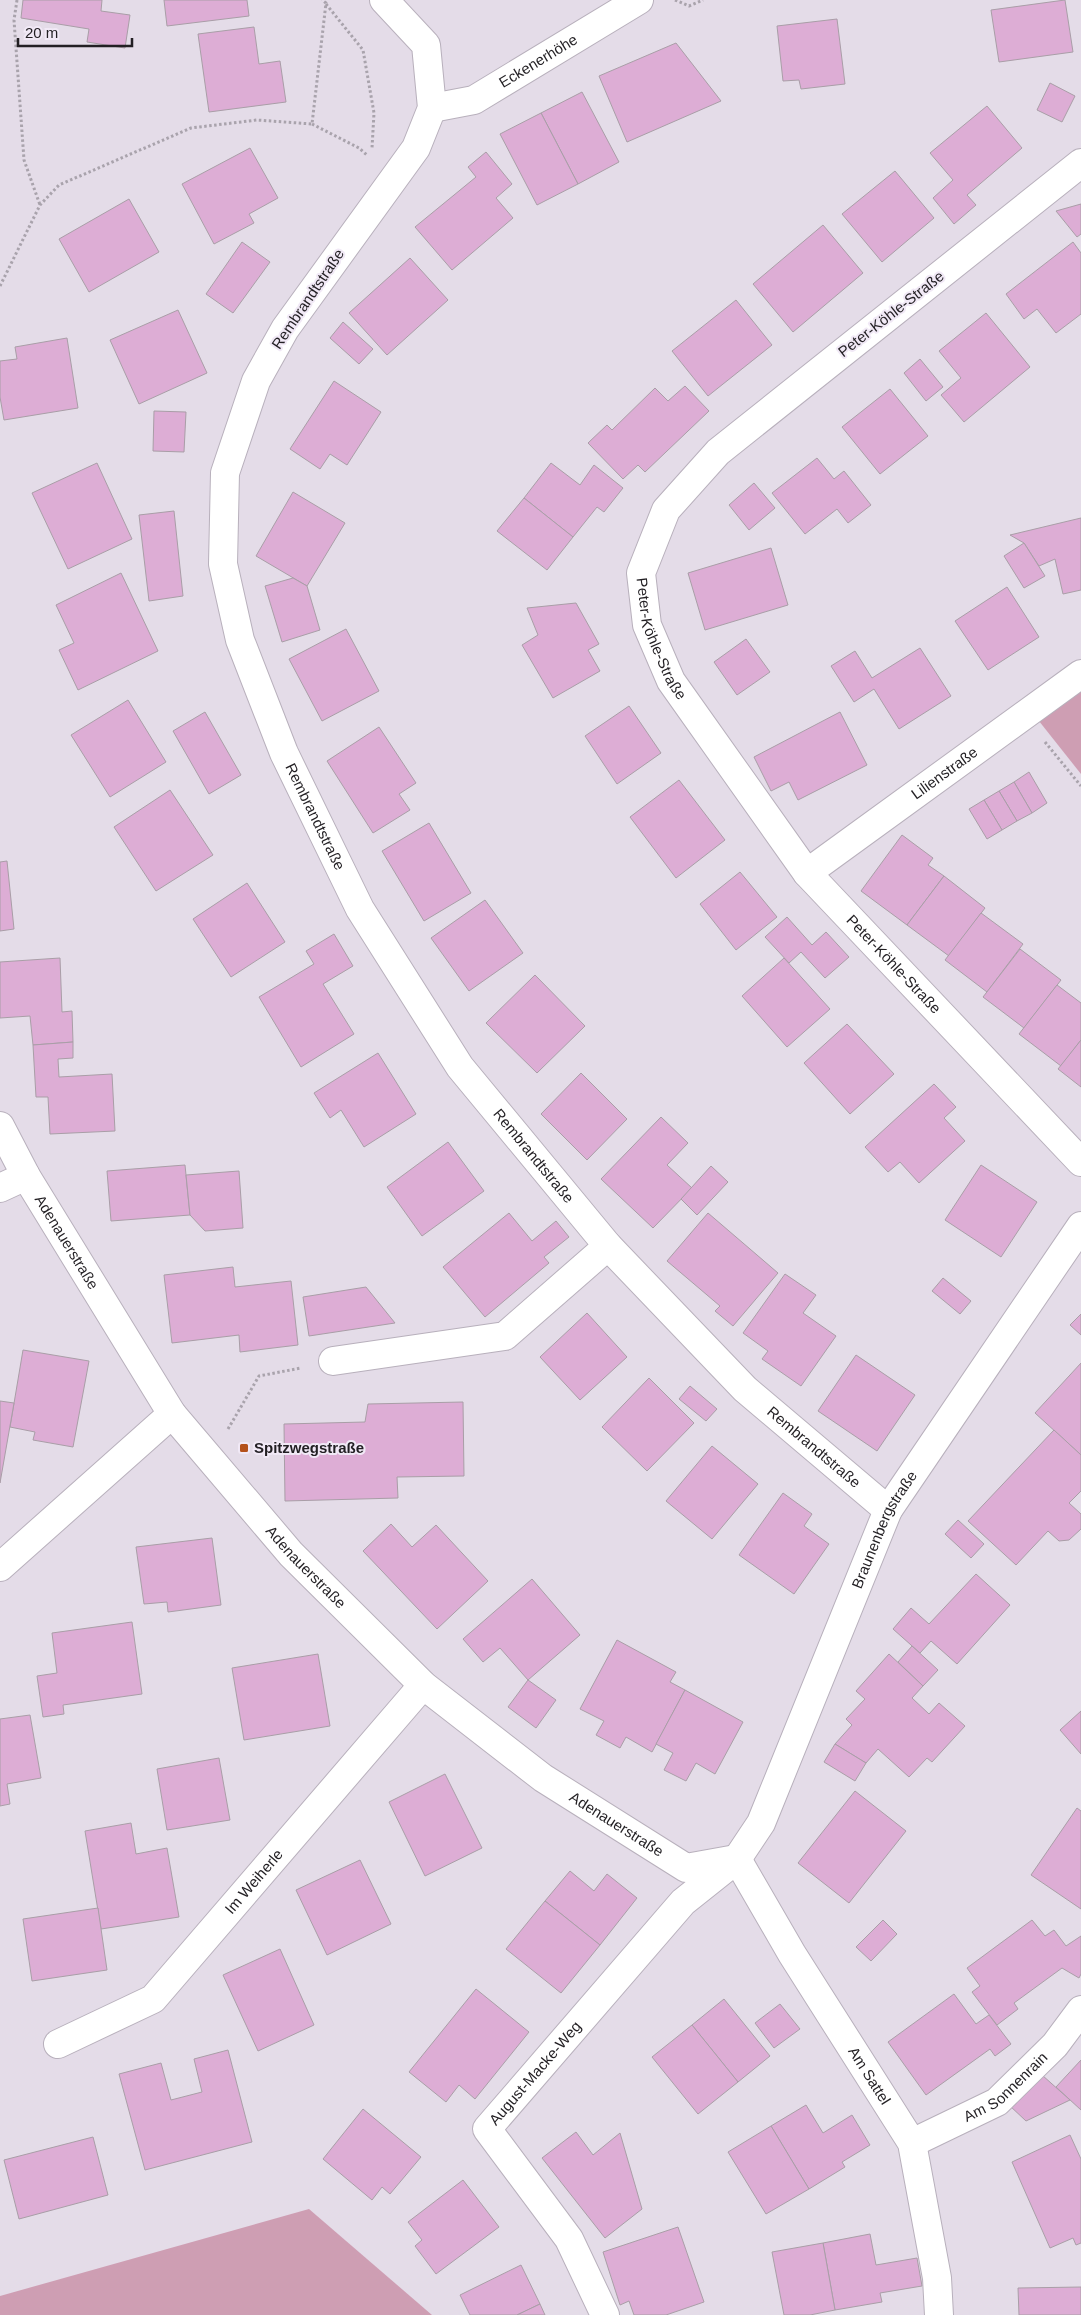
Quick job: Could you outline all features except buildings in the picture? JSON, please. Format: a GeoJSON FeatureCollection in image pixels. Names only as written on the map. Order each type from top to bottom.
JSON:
{"type":"FeatureCollection","features":[{"type":"Feature","properties":{"kind":"street","name":"Rembrandtstraße"},"geometry":{"type":"LineString","coordinates":[[384,0],[426,45],[432,108],[416,148],[285,329],[256,381],[225,473],[223,564],[240,640],[284,754],[360,909],[460,1067],[608,1246],[745,1389],[888,1510]]}},
{"type":"Feature","properties":{"kind":"street","name":"Eckenerhöhe"},"geometry":{"type":"LineString","coordinates":[[432,108],[474,100],[640,0]]}},
{"type":"Feature","properties":{"kind":"street","name":"Peter-Köhle-Straße"},"geometry":{"type":"LineString","coordinates":[[1081,163],[718,452],[666,510],[641,573],[647,625],[671,681],[807,873],[1081,1162]]}},
{"type":"Feature","properties":{"kind":"street","name":"Lilienstraße"},"geometry":{"type":"LineString","coordinates":[[807,873],[1023,714],[1081,674]]}},
{"type":"Feature","properties":{"kind":"street","name":"Adenauerstraße"},"geometry":{"type":"LineString","coordinates":[[0,1126],[26,1176],[172,1414],[291,1554],[422,1684],[543,1778],[686,1868],[737,1859]]}},
{"type":"Feature","properties":{"kind":"street"},"geometry":{"type":"LineString","coordinates":[[0,1188],[26,1176]]}},
{"type":"Feature","properties":{"kind":"street","name":"Braunenbergstraße"},"geometry":{"type":"LineString","coordinates":[[737,1859],[761,1823],[888,1510],[1081,1226]]}},
{"type":"Feature","properties":{"kind":"street"},"geometry":{"type":"LineString","coordinates":[[333,1361],[505,1336],[608,1246]]}},
{"type":"Feature","properties":{"kind":"street"},"geometry":{"type":"LineString","coordinates":[[1,1565],[172,1414]]}},
{"type":"Feature","properties":{"kind":"street","name":"Im Weiherle"},"geometry":{"type":"LineString","coordinates":[[58,2044],[153,2000],[422,1684]]}},
{"type":"Feature","properties":{"kind":"street","name":"Am Sattel"},"geometry":{"type":"LineString","coordinates":[[737,1859],[792,1954],[912,2143],[937,2278],[939,2315]]}},
{"type":"Feature","properties":{"kind":"street","name":"August-Macke-Weg"},"geometry":{"type":"LineString","coordinates":[[605,2315],[569,2239],[487,2129],[683,1902],[737,1859]]}},
{"type":"Feature","properties":{"kind":"street","name":"Am Sonnenrain"},"geometry":{"type":"LineString","coordinates":[[912,2143],[997,2102],[1055,2045],[1081,2010]]}},
{"type":"Feature","properties":{"kind":"path"},"geometry":{"type":"LineString","coordinates":[[16,0],[14,20],[24,160],[40,205]]}},
{"type":"Feature","properties":{"kind":"path"},"geometry":{"type":"LineString","coordinates":[[0,286],[40,205],[59,185],[190,128],[257,120],[312,124],[359,148],[372,158],[374,113],[363,50],[322,0]]}},
{"type":"Feature","properties":{"kind":"path"},"geometry":{"type":"LineString","coordinates":[[675,0],[689,6],[703,0]]}},
{"type":"Feature","properties":{"kind":"path"},"geometry":{"type":"LineString","coordinates":[[312,124],[326,3]]}},
{"type":"Feature","properties":{"kind":"path"},"geometry":{"type":"LineString","coordinates":[[1023,714],[1081,786]]}},
{"type":"Feature","properties":{"kind":"path"},"geometry":{"type":"LineString","coordinates":[[210,1459],[259,1376],[333,1361]]}},
{"type":"Feature","properties":{"kind":"shaded area"},"geometry":{"type":"Polygon","coordinates":[[[1081,684],[1081,774],[1035,716],[1081,684]]]}},
{"type":"Feature","properties":{"kind":"shaded area"},"geometry":{"type":"Polygon","coordinates":[[[309,2209],[432,2315],[0,2315],[0,2296],[309,2209]]]}},
{"type":"Feature","properties":{"kind":"place","name":"Spitzwegstraße"},"geometry":{"type":"Point","coordinates":[244,1448]}}]}
